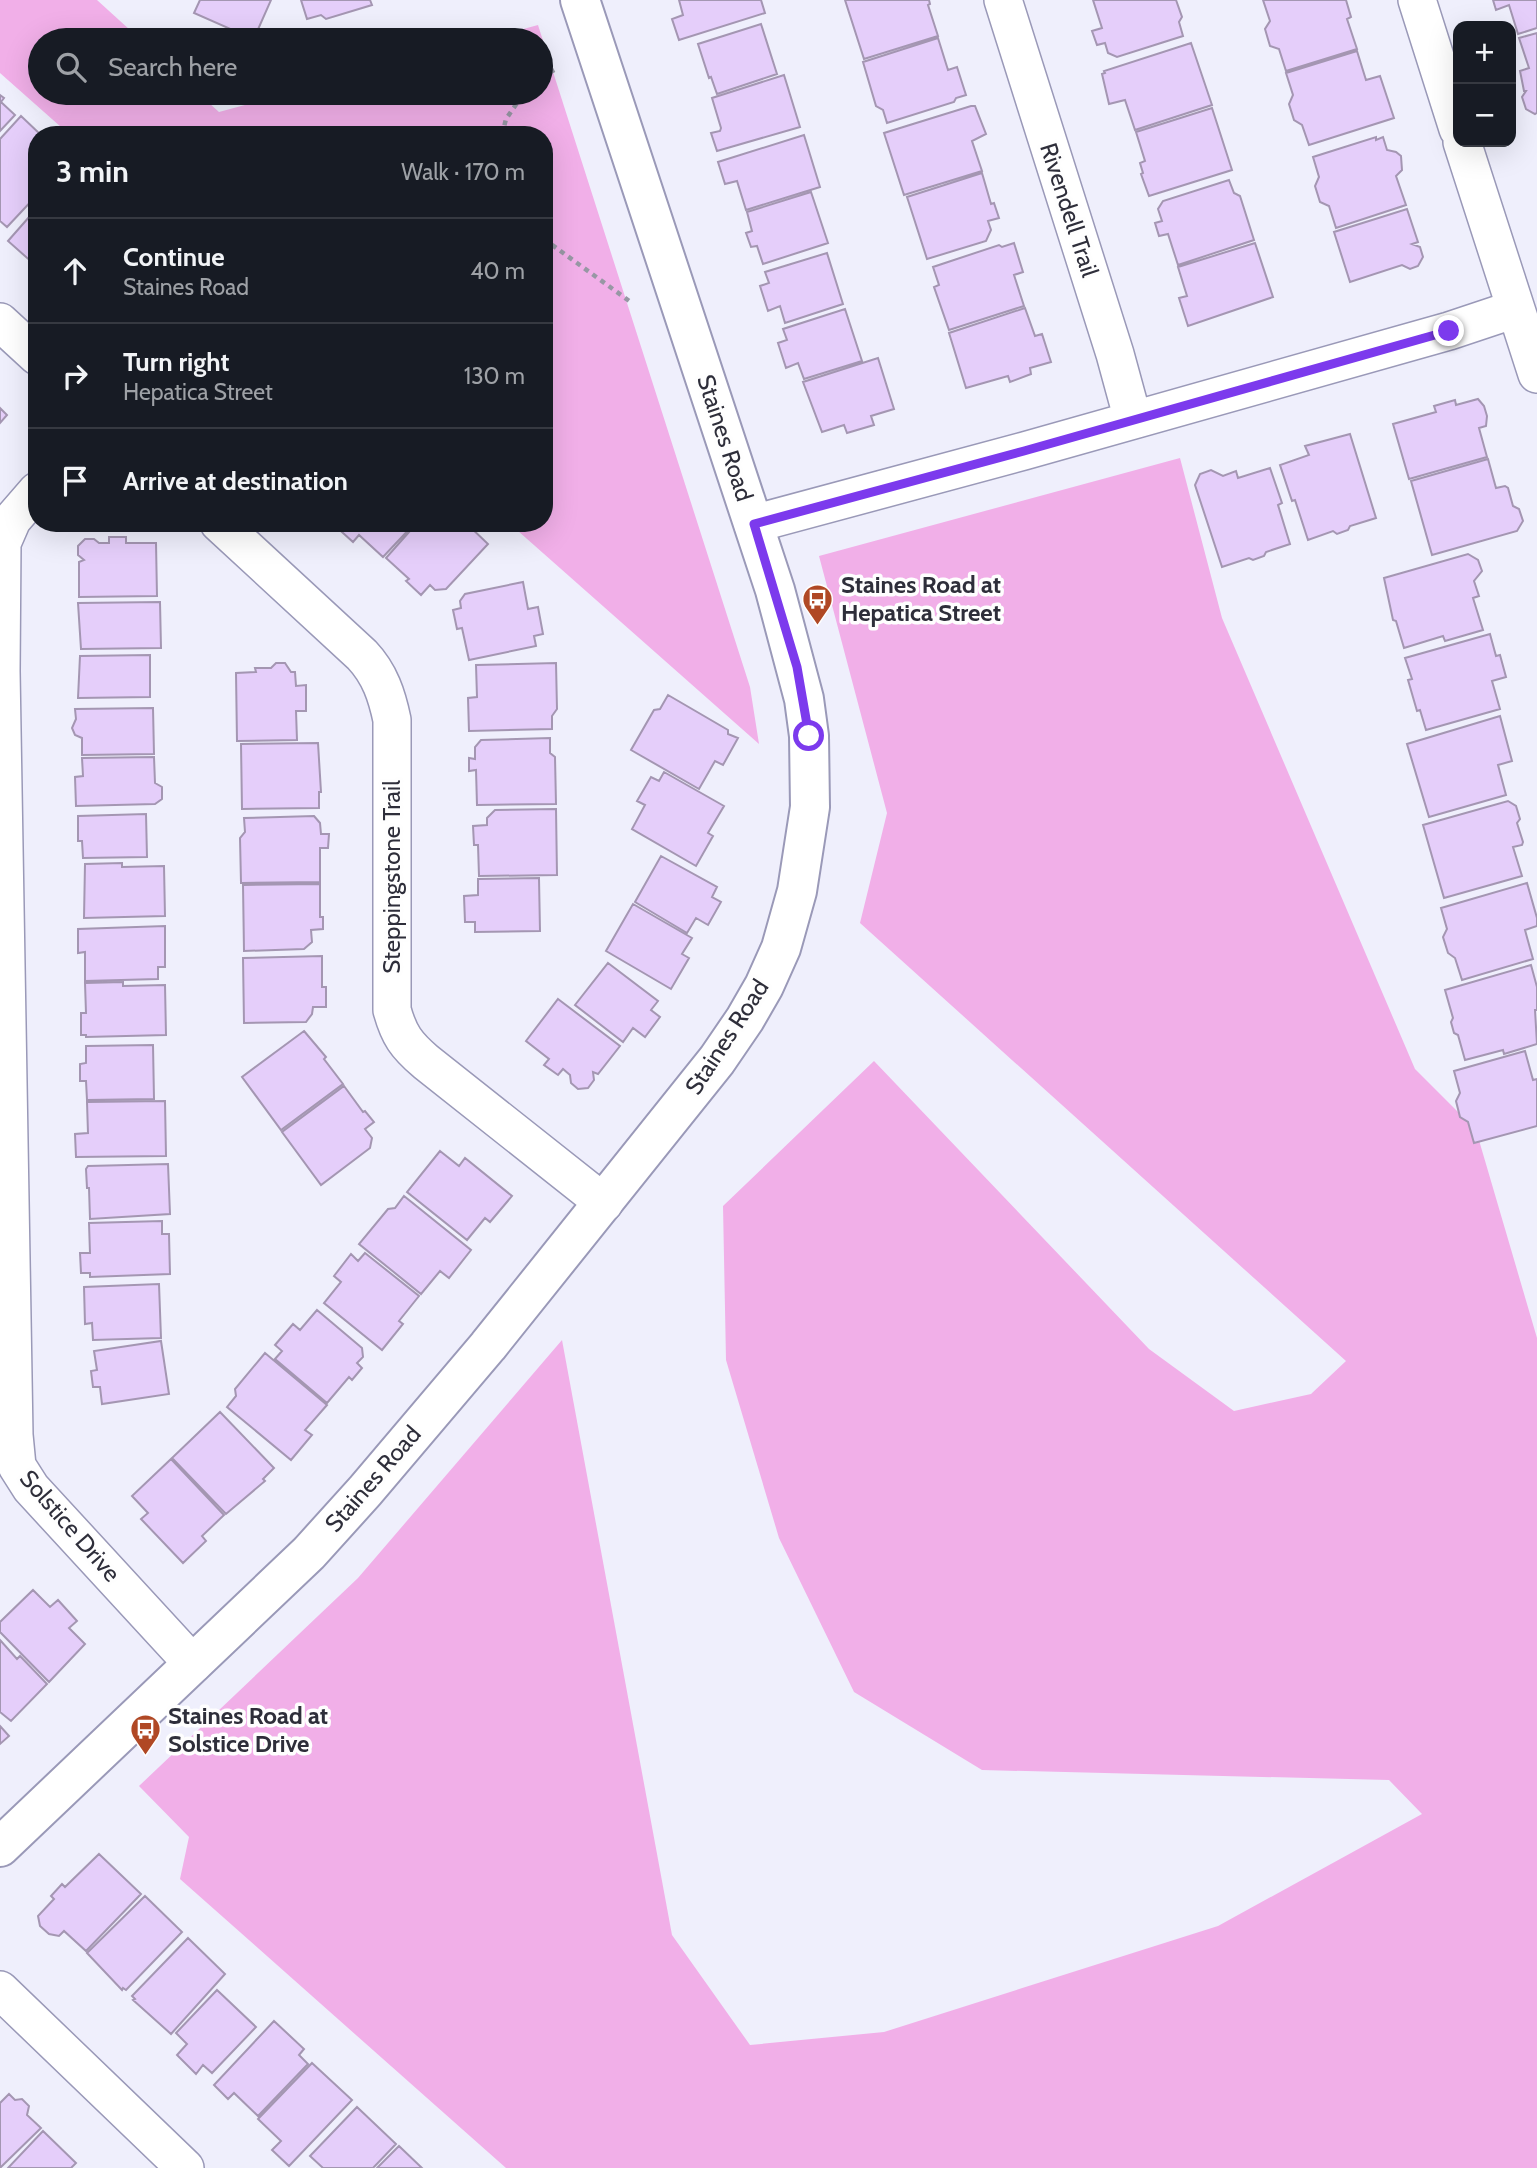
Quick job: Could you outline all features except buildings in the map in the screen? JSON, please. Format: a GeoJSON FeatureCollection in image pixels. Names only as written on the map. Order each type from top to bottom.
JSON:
{"type":"FeatureCollection","features":[{"type":"Feature","properties":{"kind":"street","name":"Staines Road"},"geometry":{"type":"LineString","coordinates":[[0,1846],[309,1553],[365,1491],[604,1203],[710,1070],[745,1019],[781,948],[797,891],[810,807],[809,736],[797,667],[754,524],[580,0]]}},
{"type":"Feature","properties":{"kind":"street","name":"Rivendell Trail"},"geometry":{"type":"LineString","coordinates":[[1003,0],[1115,354],[1133,420]]}},
{"type":"Feature","properties":{"kind":"street"},"geometry":{"type":"LineString","coordinates":[[1418,0],[1453,113]]}},
{"type":"Feature","properties":{"kind":"street"},"geometry":{"type":"LineString","coordinates":[[1464,147],[1537,374]]}},
{"type":"Feature","properties":{"kind":"street"},"geometry":{"type":"LineString","coordinates":[[754,524],[1449,331],[1515,309]]}},
{"type":"Feature","properties":{"kind":"street"},"geometry":{"type":"LineString","coordinates":[[0,322],[28,348]]}},
{"type":"Feature","properties":{"kind":"street","name":"Solstice Drive"},"geometry":{"type":"LineString","coordinates":[[28,501],[12,520],[2,543],[3,795],[14,1421],[18,1466],[31,1488],[193,1664]]}},
{"type":"Feature","properties":{"kind":"street","name":"Steppingstone Trail"},"geometry":{"type":"LineString","coordinates":[[229,532],[362,655],[373,667],[388,700],[392,720],[392,1010],[398,1031],[426,1062],[604,1203]]}},
{"type":"Feature","properties":{"kind":"street"},"geometry":{"type":"LineString","coordinates":[[0,1990],[185,2168]]}},
{"type":"Feature","properties":{"kind":"path"},"geometry":{"type":"LineString","coordinates":[[553,71],[558,68]]}},
{"type":"Feature","properties":{"kind":"path"},"geometry":{"type":"LineString","coordinates":[[504,126],[516,105]]}},
{"type":"Feature","properties":{"kind":"path"},"geometry":{"type":"LineString","coordinates":[[553,246],[632,303]]}},
{"type":"Feature","properties":{"kind":"shaded area"},"geometry":{"type":"Polygon","coordinates":[[[0,0],[97,0],[128,28],[28,28],[28,98],[0,73],[0,0]]]}},
{"type":"Feature","properties":{"kind":"shaded area"},"geometry":{"type":"Polygon","coordinates":[[[553,72],[750,687],[759,744],[519,532],[553,532],[553,126],[60,126],[36,105],[211,105],[219,112],[245,105],[553,105],[553,72]]]}},
{"type":"Feature","properties":{"kind":"shaded area"},"geometry":{"type":"Polygon","coordinates":[[[1180,458],[1222,618],[1415,1069],[1476,1130],[1537,1338],[1537,2168],[506,2168],[180,1879],[189,1837],[139,1786],[358,1578],[562,1340],[672,1935],[750,2045],[884,2032],[1218,1926],[1422,1814],[1389,1780],[982,1770],[854,1692],[779,1538],[726,1360],[723,1206],[874,1061],[1149,1349],[1234,1411],[1311,1394],[1346,1361],[860,923],[887,813],[819,556],[1180,458]]]}},
{"type":"Feature","properties":{"kind":"place","name":"Staines Road at Hepatica Street"},"geometry":{"type":"Point","coordinates":[818,626]}},
{"type":"Feature","properties":{"kind":"place","name":"Staines Road at Solstice Drive"},"geometry":{"type":"Point","coordinates":[145,1757]}},
{"type":"Feature","properties":{"kind":"route"},"geometry":{"type":"LineString","coordinates":[[809,736],[797,667],[754,524],[1449,331]]}}]}
